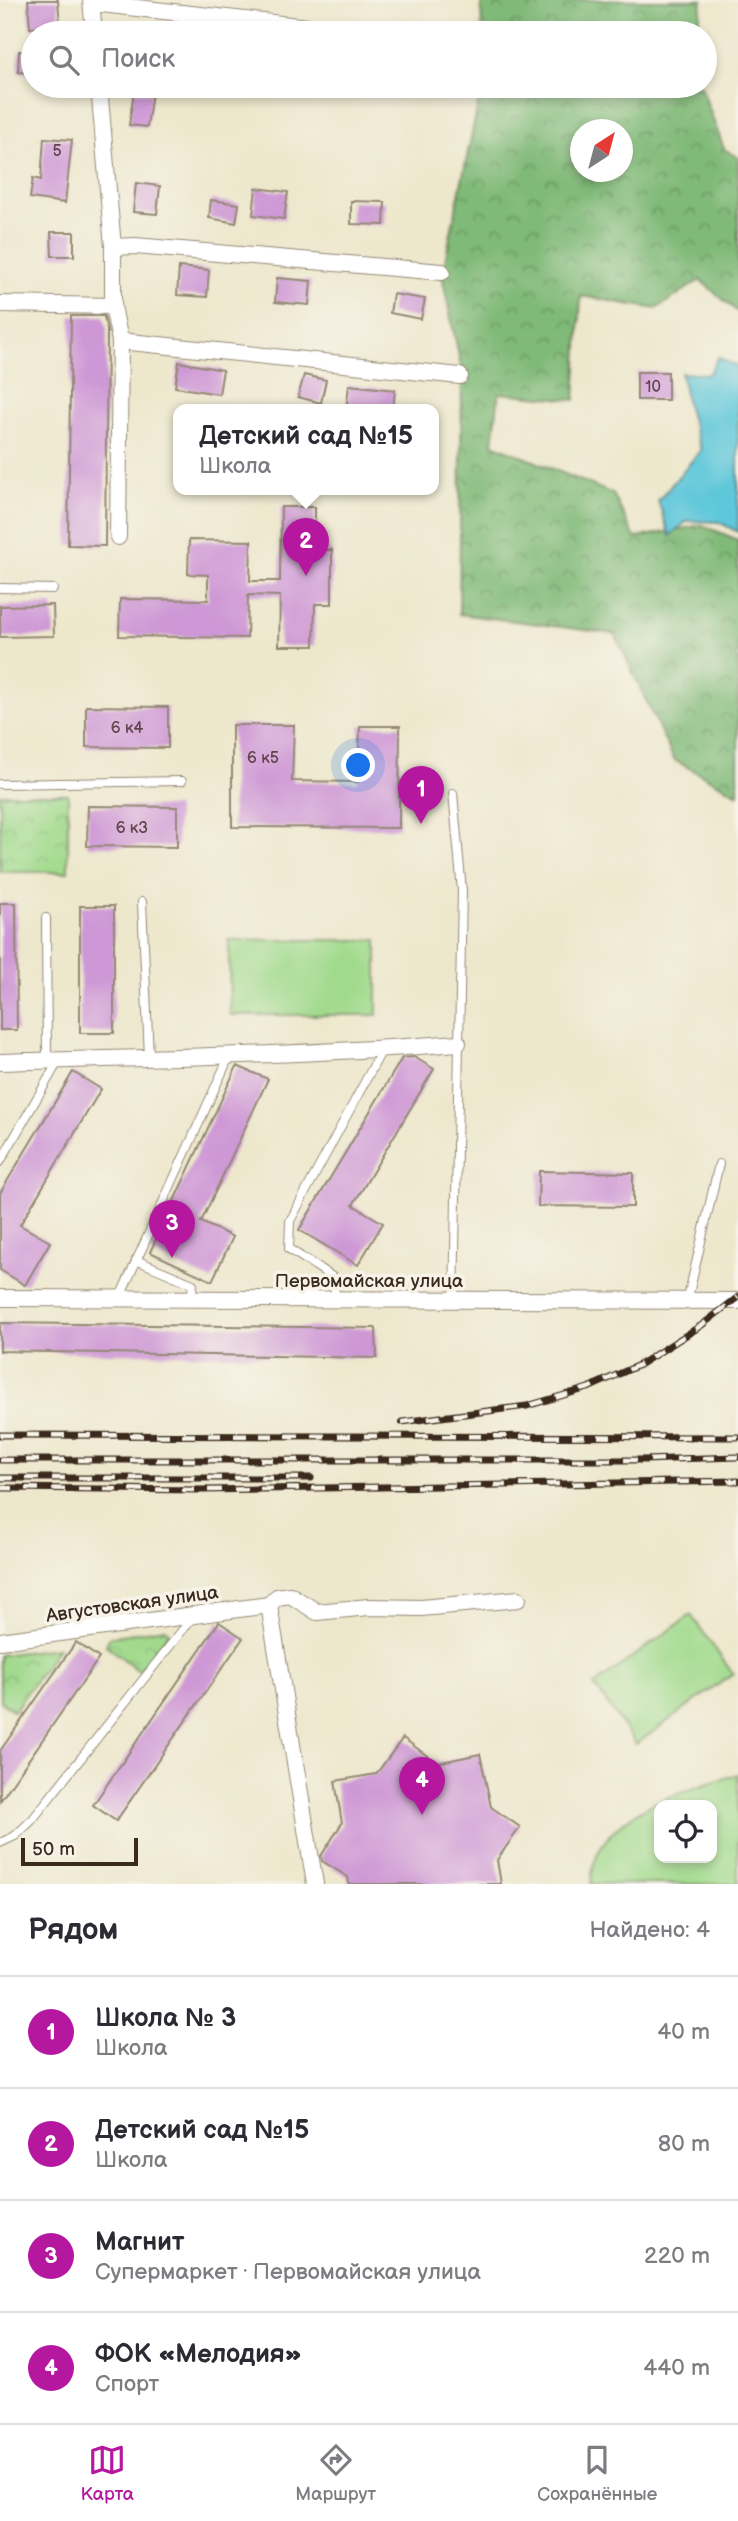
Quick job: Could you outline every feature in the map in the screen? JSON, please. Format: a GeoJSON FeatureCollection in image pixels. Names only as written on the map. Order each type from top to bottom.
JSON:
{"type":"FeatureCollection","features":[{"type":"Feature","properties":{"kind":"street"},"geometry":{"type":"LineString","coordinates":[[93,21],[92,1],[261,21]]}},
{"type":"Feature","properties":{"kind":"street"},"geometry":{"type":"LineString","coordinates":[[100,98],[113,247],[113,306],[120,341],[118,537]]}},
{"type":"Feature","properties":{"kind":"street"},"geometry":{"type":"LineString","coordinates":[[113,247],[135,246],[442,272]]}},
{"type":"Feature","properties":{"kind":"street"},"geometry":{"type":"LineString","coordinates":[[0,304],[113,306]]}},
{"type":"Feature","properties":{"kind":"street"},"geometry":{"type":"LineString","coordinates":[[120,341],[460,376]]}},
{"type":"Feature","properties":{"kind":"street"},"geometry":{"type":"LineString","coordinates":[[0,1062],[229,1057],[382,1050],[458,1043]]}},
{"type":"Feature","properties":{"kind":"street","name":"Первомайская улица"},"geometry":{"type":"LineString","coordinates":[[0,1298],[454,1302],[738,1301]]}},
{"type":"Feature","properties":{"kind":"street","name":"Августовская улица"},"geometry":{"type":"LineString","coordinates":[[0,1642],[269,1605],[278,1597],[290,1595],[317,1612],[369,1607],[421,1608],[518,1599]]}},
{"type":"Feature","properties":{"kind":"street"},"geometry":{"type":"LineString","coordinates":[[269,1605],[315,1884]]}},
{"type":"Feature","properties":{"kind":"lane"},"geometry":{"type":"LineString","coordinates":[[0,588],[53,589]]}},
{"type":"Feature","properties":{"kind":"lane"},"geometry":{"type":"LineString","coordinates":[[0,783],[181,781]]}},
{"type":"Feature","properties":{"kind":"lane"},"geometry":{"type":"LineString","coordinates":[[453,793],[462,891],[454,1302]]}},
{"type":"Feature","properties":{"kind":"lane"},"geometry":{"type":"LineString","coordinates":[[142,902],[149,1057]]}},
{"type":"Feature","properties":{"kind":"lane"},"geometry":{"type":"LineString","coordinates":[[0,1162],[53,1060],[47,918]]}},
{"type":"Feature","properties":{"kind":"lane"},"geometry":{"type":"LineString","coordinates":[[335,1300],[334,1278],[289,1249],[290,1221],[382,1050]]}},
{"type":"Feature","properties":{"kind":"lane"},"geometry":{"type":"LineString","coordinates":[[119,1299],[229,1057]]}},
{"type":"Feature","properties":{"kind":"lane"},"geometry":{"type":"LineString","coordinates":[[687,1302],[719,1164]]}},
{"type":"Feature","properties":{"kind":"lane"},"geometry":{"type":"LineString","coordinates":[[136,1260],[193,1284],[191,1300]]}},
{"type":"Feature","properties":{"kind":"lane"},"geometry":{"type":"LineString","coordinates":[[0,1843],[15,1836],[32,1821],[194,1616]]}},
{"type":"Feature","properties":{"kind":"green space"},"geometry":{"type":"Polygon","coordinates":[[[481,0],[702,0],[699,21],[482,21],[481,0]]]}},
{"type":"Feature","properties":{"kind":"green space"},"geometry":{"type":"Polygon","coordinates":[[[479,98],[705,98],[724,149],[738,157],[738,312],[700,280],[656,309],[581,296],[575,400],[499,393],[493,444],[613,494],[635,538],[702,525],[738,540],[738,794],[674,760],[615,634],[459,614],[462,371],[442,275],[479,98]]]}},
{"type":"Feature","properties":{"kind":"green space"},"geometry":{"type":"Polygon","coordinates":[[[0,794],[68,794],[68,872],[0,872],[0,794]]]}},
{"type":"Feature","properties":{"kind":"green space"},"geometry":{"type":"Polygon","coordinates":[[[229,940],[377,940],[377,1015],[230,1015],[229,940]]]}},
{"type":"Feature","properties":{"kind":"green space"},"geometry":{"type":"Polygon","coordinates":[[[691,1615],[733,1674],[636,1744],[594,1685],[691,1615]]]}},
{"type":"Feature","properties":{"kind":"green space"},"geometry":{"type":"Polygon","coordinates":[[[165,1628],[169,1633],[139,1671],[106,1645],[110,1637],[165,1628]]]}},
{"type":"Feature","properties":{"kind":"green space"},"geometry":{"type":"Polygon","coordinates":[[[58,1648],[14,1711],[0,1701],[0,1655],[58,1648]]]}},
{"type":"Feature","properties":{"kind":"green space"},"geometry":{"type":"Polygon","coordinates":[[[738,1774],[738,1884],[591,1884],[596,1859],[607,1838],[624,1822],[654,1804],[654,1863],[717,1863],[717,1800],[662,1800],[738,1774]]]}},
{"type":"Feature","properties":{"kind":"water"},"geometry":{"type":"Polygon","coordinates":[[[718,357],[738,367],[738,532],[719,522],[687,521],[670,536],[658,501],[701,450],[687,405],[681,373],[709,374],[718,357]]]}},
{"type":"Feature","properties":{"kind":"building"},"geometry":{"type":"Polygon","coordinates":[[[28,0],[58,0],[60,21],[30,21],[28,0]]]}},
{"type":"Feature","properties":{"kind":"building"},"geometry":{"type":"Polygon","coordinates":[[[19,51],[21,51],[21,72],[18,72],[19,51]]]}},
{"type":"Feature","properties":{"kind":"building"},"geometry":{"type":"Polygon","coordinates":[[[133,98],[151,98],[147,127],[129,125],[133,98]]]}},
{"type":"Feature","properties":{"kind":"building"},"geometry":{"type":"Polygon","coordinates":[[[44,138],[72,140],[65,203],[30,198],[33,178],[41,180],[44,138]]]}},
{"type":"Feature","properties":{"kind":"building"},"geometry":{"type":"Polygon","coordinates":[[[136,183],[160,186],[157,214],[133,212],[136,183]]]}},
{"type":"Feature","properties":{"kind":"building"},"geometry":{"type":"Polygon","coordinates":[[[256,188],[288,192],[284,219],[253,215],[256,188]]]}},
{"type":"Feature","properties":{"kind":"building"},"geometry":{"type":"Polygon","coordinates":[[[211,200],[239,204],[236,223],[209,218],[211,200]]]}},
{"type":"Feature","properties":{"kind":"building"},"geometry":{"type":"Polygon","coordinates":[[[351,201],[385,202],[384,225],[351,224],[351,201]]]}},
{"type":"Feature","properties":{"kind":"building"},"geometry":{"type":"Polygon","coordinates":[[[51,232],[74,232],[74,256],[52,256],[51,232]]]}},
{"type":"Feature","properties":{"kind":"building"},"geometry":{"type":"Polygon","coordinates":[[[179,267],[209,270],[207,297],[177,295],[179,267]]]}},
{"type":"Feature","properties":{"kind":"building"},"geometry":{"type":"Polygon","coordinates":[[[277,278],[311,281],[309,305],[275,302],[277,278]]]}},
{"type":"Feature","properties":{"kind":"building"},"geometry":{"type":"Polygon","coordinates":[[[393,294],[425,299],[421,319],[390,313],[393,294]]]}},
{"type":"Feature","properties":{"kind":"building"},"geometry":{"type":"Polygon","coordinates":[[[71,316],[104,316],[107,330],[105,546],[68,545],[71,316]]]}},
{"type":"Feature","properties":{"kind":"building"},"geometry":{"type":"Polygon","coordinates":[[[179,362],[223,370],[219,394],[175,387],[179,362]]]}},
{"type":"Feature","properties":{"kind":"building"},"geometry":{"type":"Polygon","coordinates":[[[637,372],[668,372],[668,400],[637,400],[637,372]]]}},
{"type":"Feature","properties":{"kind":"building"},"geometry":{"type":"Polygon","coordinates":[[[304,375],[326,380],[321,403],[298,397],[304,375]]]}},
{"type":"Feature","properties":{"kind":"building"},"geometry":{"type":"Polygon","coordinates":[[[349,385],[395,390],[394,404],[347,404],[349,385]]]}},
{"type":"Feature","properties":{"kind":"building"},"geometry":{"type":"Polygon","coordinates":[[[281,507],[315,507],[315,550],[332,550],[332,604],[315,604],[314,646],[279,646],[280,596],[248,595],[247,638],[119,636],[120,599],[208,600],[208,575],[188,574],[189,540],[251,541],[250,581],[280,581],[281,507]]]}},
{"type":"Feature","properties":{"kind":"building"},"geometry":{"type":"Polygon","coordinates":[[[53,605],[54,636],[0,637],[0,606],[53,605]]]}},
{"type":"Feature","properties":{"kind":"building"},"geometry":{"type":"Polygon","coordinates":[[[86,706],[168,707],[168,748],[86,747],[86,706]]]}},
{"type":"Feature","properties":{"kind":"building"},"geometry":{"type":"Polygon","coordinates":[[[232,725],[294,725],[292,781],[358,782],[360,726],[400,726],[399,828],[232,827],[232,725]]]}},
{"type":"Feature","properties":{"kind":"building"},"geometry":{"type":"Polygon","coordinates":[[[88,806],[177,807],[177,847],[87,846],[88,806]]]}},
{"type":"Feature","properties":{"kind":"building"},"geometry":{"type":"Polygon","coordinates":[[[0,903],[16,903],[17,1030],[0,1030],[0,903]]]}},
{"type":"Feature","properties":{"kind":"building"},"geometry":{"type":"Polygon","coordinates":[[[80,906],[114,906],[114,1033],[80,1033],[80,906]]]}},
{"type":"Feature","properties":{"kind":"building"},"geometry":{"type":"Polygon","coordinates":[[[414,1057],[434,1069],[353,1205],[383,1223],[358,1265],[299,1230],[402,1058],[414,1057]]]}},
{"type":"Feature","properties":{"kind":"building"},"geometry":{"type":"Polygon","coordinates":[[[237,1066],[268,1079],[201,1222],[233,1237],[212,1281],[150,1252],[237,1066]]]}},
{"type":"Feature","properties":{"kind":"building"},"geometry":{"type":"Polygon","coordinates":[[[73,1072],[101,1089],[20,1225],[50,1242],[25,1285],[0,1270],[0,1193],[73,1072]]]}},
{"type":"Feature","properties":{"kind":"building"},"geometry":{"type":"Polygon","coordinates":[[[539,1171],[633,1173],[633,1207],[538,1206],[539,1171]]]}},
{"type":"Feature","properties":{"kind":"building"},"geometry":{"type":"Polygon","coordinates":[[[0,1323],[376,1328],[377,1358],[0,1351],[0,1323]]]}},
{"type":"Feature","properties":{"kind":"building"},"geometry":{"type":"Polygon","coordinates":[[[219,1622],[243,1638],[116,1821],[93,1805],[219,1622]]]}},
{"type":"Feature","properties":{"kind":"building"},"geometry":{"type":"Polygon","coordinates":[[[76,1642],[99,1658],[0,1801],[0,1751],[76,1642]]]}},
{"type":"Feature","properties":{"kind":"building"},"geometry":{"type":"Polygon","coordinates":[[[403,1738],[437,1763],[480,1754],[491,1807],[520,1827],[497,1860],[501,1884],[349,1884],[348,1877],[322,1861],[321,1856],[342,1823],[335,1781],[376,1774],[403,1738]]]}},
{"type":"Feature","properties":{"kind":"railway"},"geometry":{"type":"LineString","coordinates":[[402,1422],[527,1406],[588,1388],[639,1365],[702,1325],[738,1297]]}},
{"type":"Feature","properties":{"kind":"railway"},"geometry":{"type":"LineString","coordinates":[[0,1435],[738,1437]]}},
{"type":"Feature","properties":{"kind":"railway"},"geometry":{"type":"LineString","coordinates":[[0,1460],[642,1460],[738,1457]]}},
{"type":"Feature","properties":{"kind":"railway"},"geometry":{"type":"LineString","coordinates":[[0,1478],[311,1478]]}},
{"type":"Feature","properties":{"kind":"railway"},"geometry":{"type":"LineString","coordinates":[[0,1488],[204,1490],[738,1481]]}},
{"type":"Feature","properties":{"kind":"place","name":"Детский сад №15"},"geometry":{"type":"Point","coordinates":[306,576]}},
{"type":"Feature","properties":{"kind":"place","name":"Школа № 3"},"geometry":{"type":"Point","coordinates":[421,824]}},
{"type":"Feature","properties":{"kind":"place","name":"Магнит"},"geometry":{"type":"Point","coordinates":[172,1258]}},
{"type":"Feature","properties":{"kind":"place","name":"ФОК «Мелодия»"},"geometry":{"type":"Point","coordinates":[422,1815]}}]}
